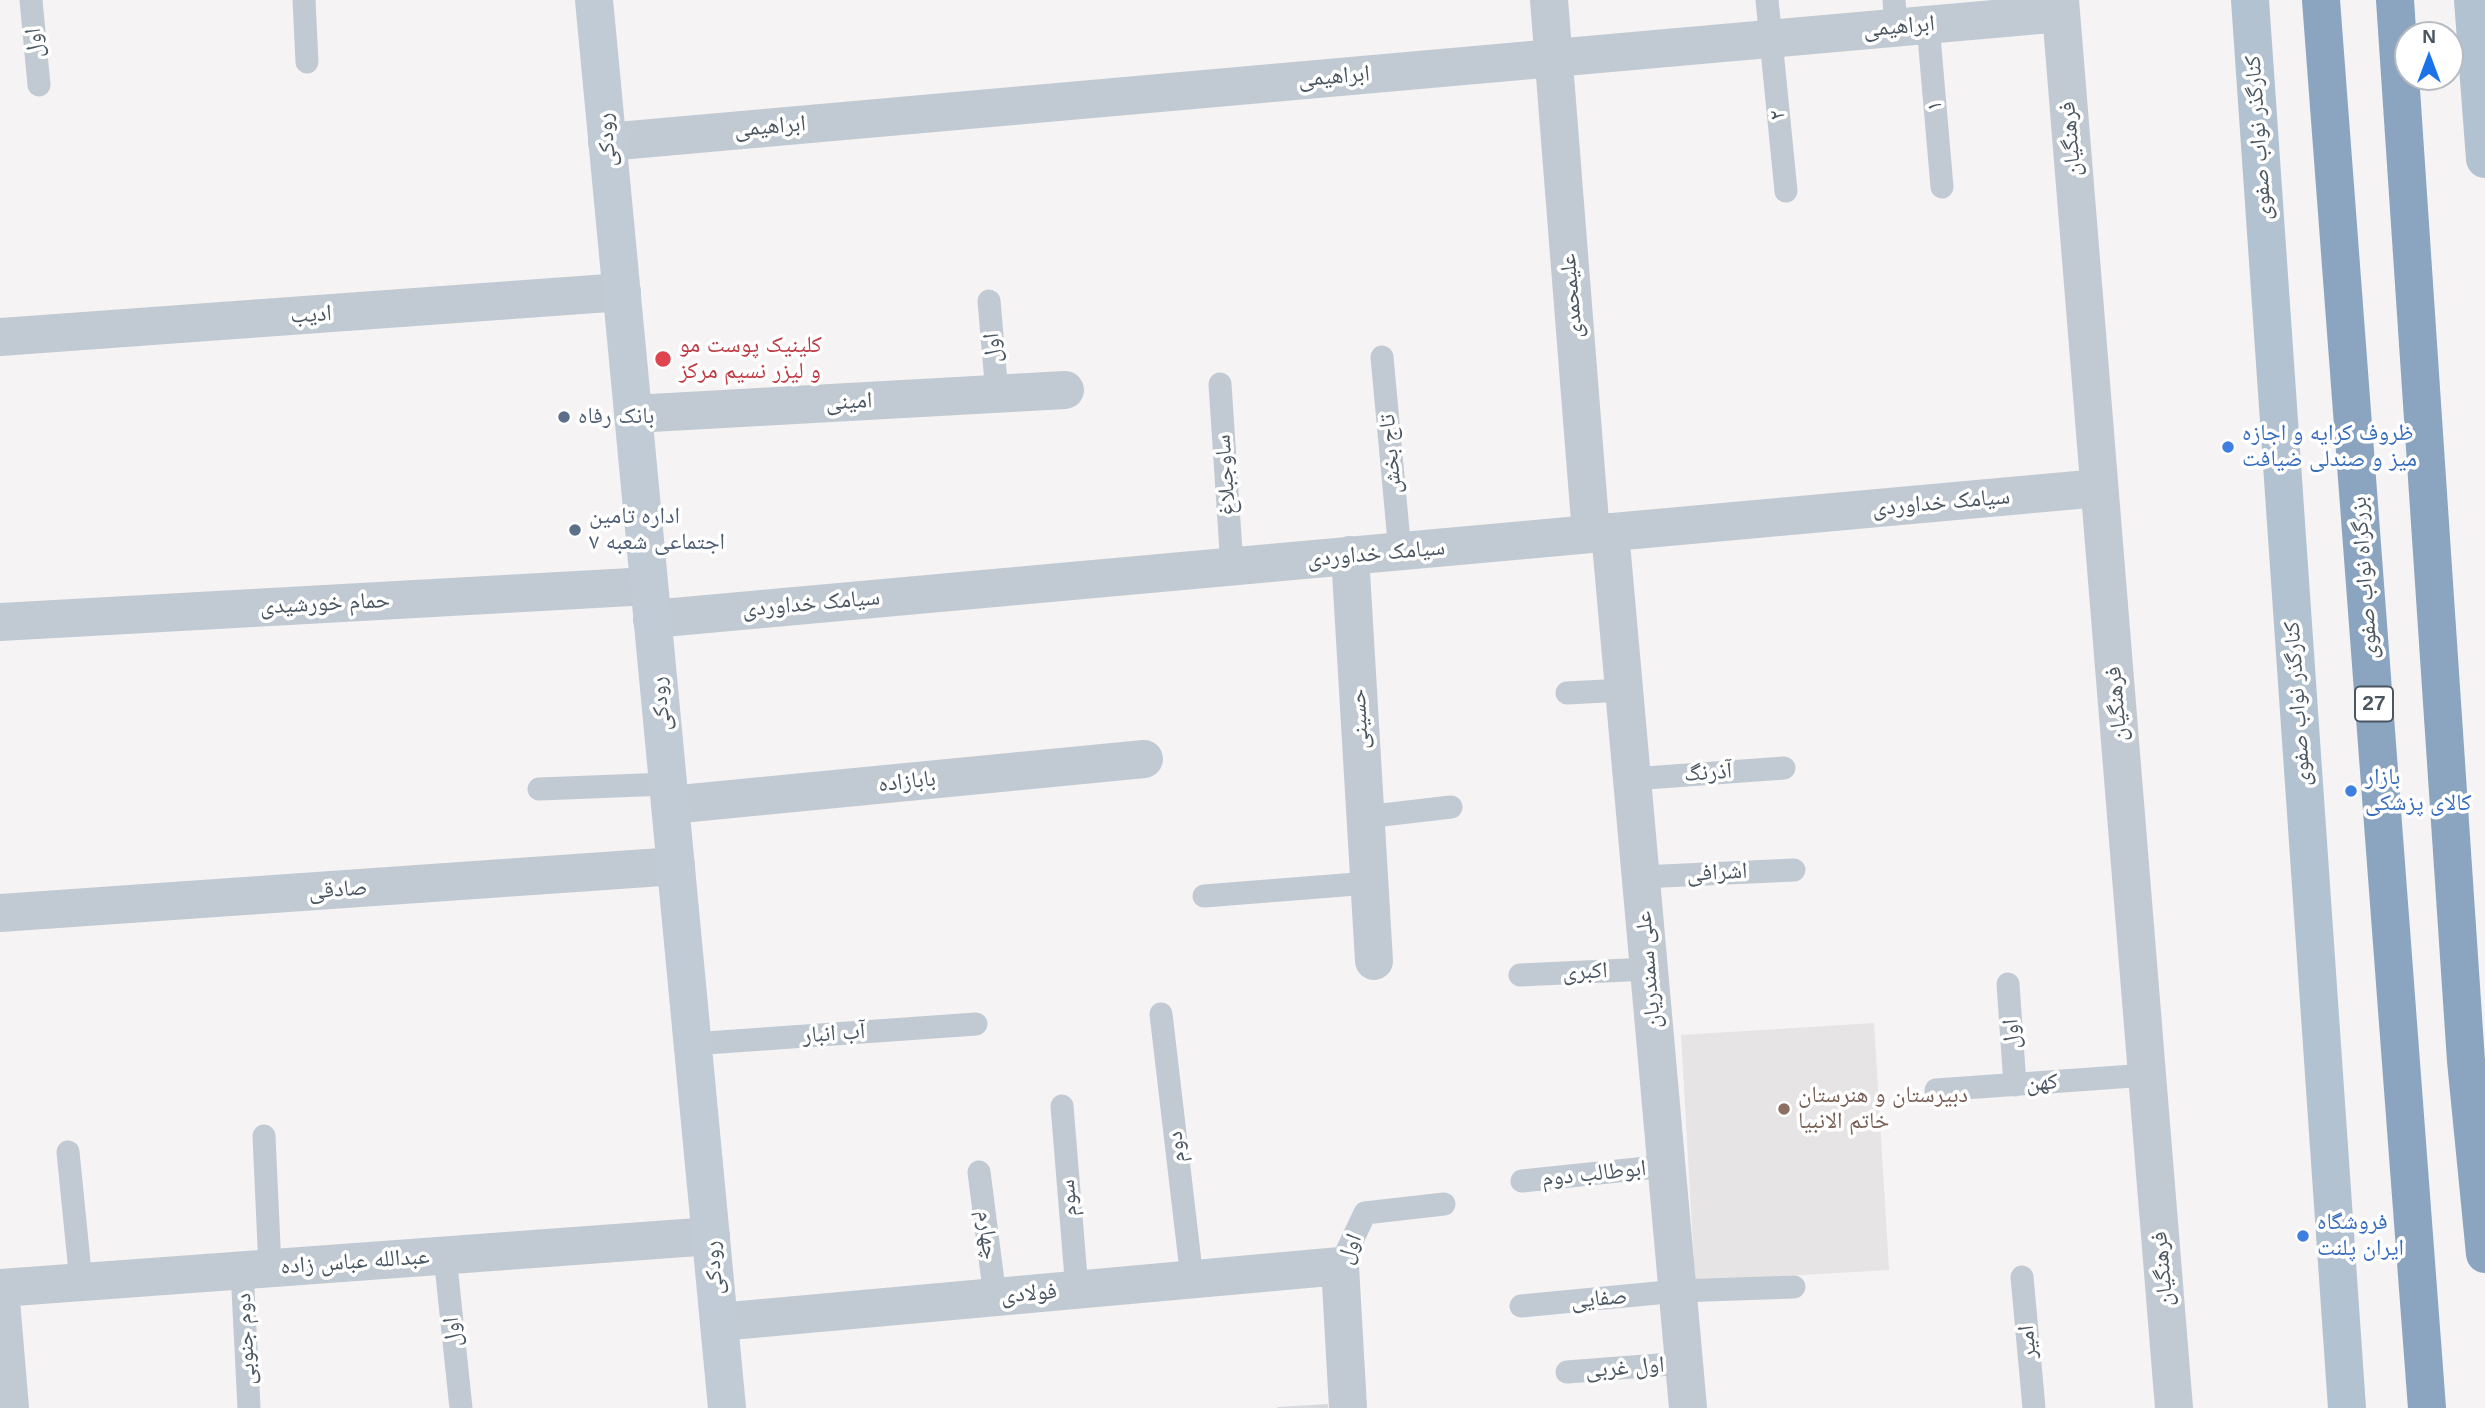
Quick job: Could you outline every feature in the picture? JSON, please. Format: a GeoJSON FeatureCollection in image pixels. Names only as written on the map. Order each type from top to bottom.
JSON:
{"type":"FeatureCollection","features":[{"type":"Feature","properties":{"kind":"highway","name":"بزرگراه نواب صفوی"},"geometry":{"type":"LineString","coordinates":[[2321,0],[2427,1408]]}},
{"type":"Feature","properties":{"kind":"highway"},"geometry":{"type":"LineString","coordinates":[[2395,0],[2466,1061],[2485,1254]]}},
{"type":"Feature","properties":{"kind":"main road","name":"رودکی"},"geometry":{"type":"LineString","coordinates":[[594,0],[727,1408]]}},
{"type":"Feature","properties":{"kind":"main road","name":"کنارگذر نواب صفوی"},"geometry":{"type":"LineString","coordinates":[[2250,0],[2347,1408]]}},
{"type":"Feature","properties":{"kind":"main road"},"geometry":{"type":"LineString","coordinates":[[2473,0],[2485,159]]}},
{"type":"Feature","properties":{"kind":"street","name":"علیمحمدی"},"geometry":{"type":"LineString","coordinates":[[1549,0],[1601,533]]}},
{"type":"Feature","properties":{"kind":"street","name":"ابراهیمی"},"geometry":{"type":"LineString","coordinates":[[607,142],[1770,39],[1906,18],[2061,7]]}},
{"type":"Feature","properties":{"kind":"street","name":"فرهنگیان"},"geometry":{"type":"LineString","coordinates":[[2061,7],[2174,1408]]}},
{"type":"Feature","properties":{"kind":"street","name":"ادیب"},"geometry":{"type":"LineString","coordinates":[[0,337],[622,292]]}},
{"type":"Feature","properties":{"kind":"street","name":"امینی"},"geometry":{"type":"LineString","coordinates":[[633,414],[1065,390]]}},
{"type":"Feature","properties":{"kind":"street","name":"سیامک خداوردی"},"geometry":{"type":"LineString","coordinates":[[651,602],[1232,567],[2099,488]]}},
{"type":"Feature","properties":{"kind":"street","name":"علی سمندریان"},"geometry":{"type":"LineString","coordinates":[[1601,533],[1624,690],[1688,1408]]}},
{"type":"Feature","properties":{"kind":"street","name":"حسینی"},"geometry":{"type":"LineString","coordinates":[[1350,555],[1374,961]]}},
{"type":"Feature","properties":{"kind":"street","name":"حمام خورشیدی"},"geometry":{"type":"LineString","coordinates":[[0,622],[651,602]]}},
{"type":"Feature","properties":{"kind":"street","name":"بابازاده"},"geometry":{"type":"LineString","coordinates":[[669,794],[1144,759]]}},
{"type":"Feature","properties":{"kind":"street","name":"صادقی"},"geometry":{"type":"LineString","coordinates":[[0,913],[676,866]]}},
{"type":"Feature","properties":{"kind":"street","name":"عبدالله عباس زاده"},"geometry":{"type":"LineString","coordinates":[[0,1289],[711,1236]]}},
{"type":"Feature","properties":{"kind":"street","name":"فولادی"},"geometry":{"type":"LineString","coordinates":[[719,1322],[1340,1266]]}},
{"type":"Feature","properties":{"kind":"street","name":"اول"},"geometry":{"type":"LineString","coordinates":[[1340,1266],[1348,1408]]}},
{"type":"Feature","properties":{"kind":"street"},"geometry":{"type":"LineString","coordinates":[[0,1289],[10,1408]]}},
{"type":"Feature","properties":{"kind":"lane","name":"اول"},"geometry":{"type":"LineString","coordinates":[[31,0],[39,85]]}},
{"type":"Feature","properties":{"kind":"lane"},"geometry":{"type":"LineString","coordinates":[[304,0],[307,62]]}},
{"type":"Feature","properties":{"kind":"lane","name":"۲"},"geometry":{"type":"LineString","coordinates":[[1766,0],[1786,191]]}},
{"type":"Feature","properties":{"kind":"lane","name":"۱"},"geometry":{"type":"LineString","coordinates":[[1906,18],[1942,187]]}},
{"type":"Feature","properties":{"kind":"lane","name":"اول"},"geometry":{"type":"LineString","coordinates":[[989,301],[997,394]]}},
{"type":"Feature","properties":{"kind":"lane","name":"تاج بخش"},"geometry":{"type":"LineString","coordinates":[[1382,357],[1399,552]]}},
{"type":"Feature","properties":{"kind":"lane","name":"ساوجبلاغ"},"geometry":{"type":"LineString","coordinates":[[1220,384],[1232,567]]}},
{"type":"Feature","properties":{"kind":"lane"},"geometry":{"type":"LineString","coordinates":[[1567,693],[1624,690]]}},
{"type":"Feature","properties":{"kind":"lane","name":"آذرنگ"},"geometry":{"type":"LineString","coordinates":[[1632,779],[1784,768]]}},
{"type":"Feature","properties":{"kind":"lane"},"geometry":{"type":"LineString","coordinates":[[539,789],[669,794]]}},
{"type":"Feature","properties":{"kind":"lane"},"geometry":{"type":"LineString","coordinates":[[1365,817],[1451,807]]}},
{"type":"Feature","properties":{"kind":"lane","name":"اشرافی"},"geometry":{"type":"LineString","coordinates":[[1641,877],[1794,870]]}},
{"type":"Feature","properties":{"kind":"lane"},"geometry":{"type":"LineString","coordinates":[[1204,896],[1369,883]]}},
{"type":"Feature","properties":{"kind":"lane","name":"اکبری"},"geometry":{"type":"LineString","coordinates":[[1520,975],[1649,969]]}},
{"type":"Feature","properties":{"kind":"lane","name":"اول"},"geometry":{"type":"LineString","coordinates":[[2008,984],[2015,1084]]}},
{"type":"Feature","properties":{"kind":"lane","name":"دوم"},"geometry":{"type":"LineString","coordinates":[[1161,1014],[1192,1279]]}},
{"type":"Feature","properties":{"kind":"lane","name":"آب انبار"},"geometry":{"type":"LineString","coordinates":[[692,1044],[976,1024]]}},
{"type":"Feature","properties":{"kind":"lane","name":"کهن"},"geometry":{"type":"LineString","coordinates":[[1936,1090],[2147,1075]]}},
{"type":"Feature","properties":{"kind":"lane","name":"سوم"},"geometry":{"type":"LineString","coordinates":[[1062,1106],[1077,1290]]}},
{"type":"Feature","properties":{"kind":"lane","name":"دوم جنوبی"},"geometry":{"type":"LineString","coordinates":[[249,1408],[264,1136]]}},
{"type":"Feature","properties":{"kind":"lane"},"geometry":{"type":"LineString","coordinates":[[68,1152],[81,1282]]}},
{"type":"Feature","properties":{"kind":"lane","name":"ابوطالب دوم"},"geometry":{"type":"LineString","coordinates":[[1522,1181],[1666,1166]]}},
{"type":"Feature","properties":{"kind":"lane","name":"چهارم"},"geometry":{"type":"LineString","coordinates":[[979,1172],[995,1297]]}},
{"type":"Feature","properties":{"kind":"lane","name":"اول"},"geometry":{"type":"LineString","coordinates":[[1340,1266],[1365,1213],[1444,1204]]}},
{"type":"Feature","properties":{"kind":"lane","name":"اول"},"geometry":{"type":"LineString","coordinates":[[445,1256],[461,1408]]}},
{"type":"Feature","properties":{"kind":"lane","name":"امیر"},"geometry":{"type":"LineString","coordinates":[[2022,1277],[2034,1408]]}},
{"type":"Feature","properties":{"kind":"lane","name":"صفایی"},"geometry":{"type":"LineString","coordinates":[[1521,1306],[1678,1291],[1794,1287]]}},
{"type":"Feature","properties":{"kind":"lane","name":"اول غربی"},"geometry":{"type":"LineString","coordinates":[[1567,1373],[1684,1363]]}},
{"type":"Feature","properties":{"kind":"shaded area"},"geometry":{"type":"Polygon","coordinates":[[[1874,1023],[1889,1270],[1695,1281],[1681,1035],[1874,1023]]]}},
{"type":"Feature","properties":{"kind":"building"},"geometry":{"type":"Polygon","coordinates":[[[1327,1405],[1327,1408],[1278,1408],[1327,1405]]]}},
{"type":"Feature","properties":{"kind":"place","name":"کلینیک پوست مو و لیزر نسیم مرکز"},"geometry":{"type":"Point","coordinates":[663,359]}},
{"type":"Feature","properties":{"kind":"place","name":"بانک رفاه"},"geometry":{"type":"Point","coordinates":[564,417]}},
{"type":"Feature","properties":{"kind":"place","name":"ظروف کرایه و اجازه میز و صندلی ضیافت"},"geometry":{"type":"Point","coordinates":[2228,447]}},
{"type":"Feature","properties":{"kind":"place","name":"اداره تامین اجتماعی شعبه ۷"},"geometry":{"type":"Point","coordinates":[575,530]}},
{"type":"Feature","properties":{"kind":"place","name":"بازار کالای پزشکی"},"geometry":{"type":"Point","coordinates":[2351,791]}},
{"type":"Feature","properties":{"kind":"place","name":"دبیرستان و هنرستان خاتم الانبیا"},"geometry":{"type":"Point","coordinates":[1784,1109]}},
{"type":"Feature","properties":{"kind":"place","name":"فروشگاه ایران پلنت"},"geometry":{"type":"Point","coordinates":[2303,1236]}}]}
